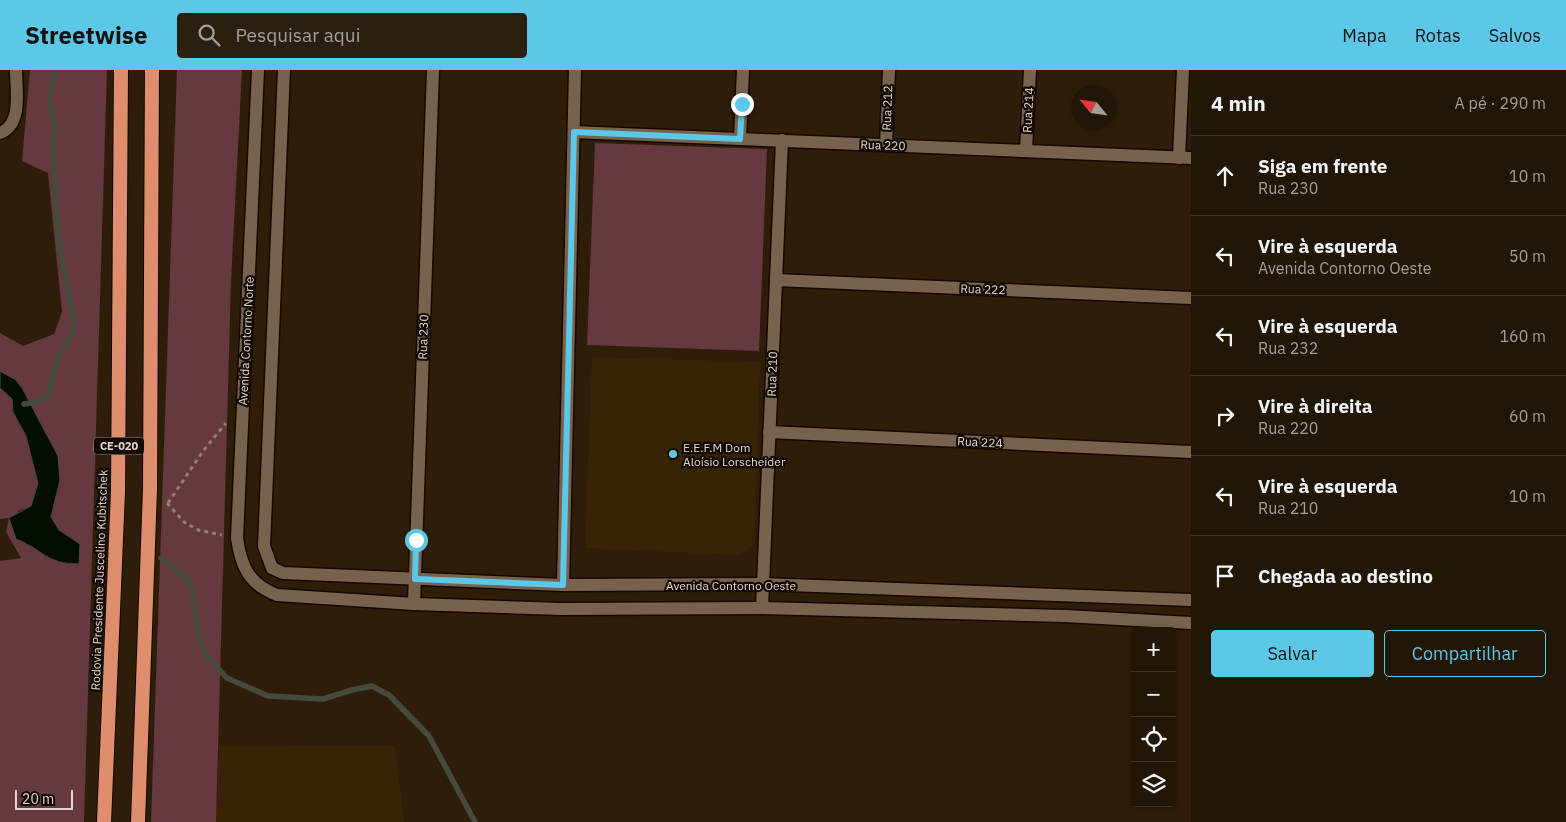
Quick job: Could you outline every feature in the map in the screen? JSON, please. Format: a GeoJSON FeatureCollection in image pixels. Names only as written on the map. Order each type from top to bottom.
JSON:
{"type":"FeatureCollection","features":[{"type":"Feature","properties":{"kind":"highway","name":"Rodovia Presidente Juscelino Kubitschek"},"geometry":{"type":"LineString","coordinates":[[104,822],[118,492],[121,70]]}},
{"type":"Feature","properties":{"kind":"highway","name":"CE-020"},"geometry":{"type":"LineString","coordinates":[[138,822],[150,489],[152,70]]}},
{"type":"Feature","properties":{"kind":"street"},"geometry":{"type":"LineString","coordinates":[[4,132],[16,119],[16,70]]}},
{"type":"Feature","properties":{"kind":"street","name":"Avenida Contorno Norte"},"geometry":{"type":"LineString","coordinates":[[250,578],[240,556],[237,538],[258,70]]}},
{"type":"Feature","properties":{"kind":"street","name":"Avenida Contorno Norte"},"geometry":{"type":"LineString","coordinates":[[272,568],[264,546],[284,70]]}},
{"type":"Feature","properties":{"kind":"street","name":"Rua 230"},"geometry":{"type":"LineString","coordinates":[[414,604],[433,70]]}},
{"type":"Feature","properties":{"kind":"street"},"geometry":{"type":"LineString","coordinates":[[563,585],[576,70]]}},
{"type":"Feature","properties":{"kind":"street"},"geometry":{"type":"LineString","coordinates":[[740,139],[743,70]]}},
{"type":"Feature","properties":{"kind":"street","name":"Rua 212"},"geometry":{"type":"LineString","coordinates":[[886,145],[889,70]]}},
{"type":"Feature","properties":{"kind":"street","name":"Rua 214"},"geometry":{"type":"LineString","coordinates":[[1026,151],[1030,70]]}},
{"type":"Feature","properties":{"kind":"street"},"geometry":{"type":"LineString","coordinates":[[1183,70],[1185,158]]}},
{"type":"Feature","properties":{"kind":"street","name":"Rua 220"},"geometry":{"type":"LineString","coordinates":[[574,132],[1185,158]]}},
{"type":"Feature","properties":{"kind":"street","name":"Rua 210"},"geometry":{"type":"LineString","coordinates":[[762,608],[782,140]]}},
{"type":"Feature","properties":{"kind":"street","name":"Rua 222"},"geometry":{"type":"LineString","coordinates":[[776,280],[1191,298]]}},
{"type":"Feature","properties":{"kind":"street","name":"Rua 224"},"geometry":{"type":"LineString","coordinates":[[769,432],[1191,452]]}},
{"type":"Feature","properties":{"kind":"street"},"geometry":{"type":"LineString","coordinates":[[250,578],[272,568]]}},
{"type":"Feature","properties":{"kind":"street","name":"Avenida Contorno Oeste"},"geometry":{"type":"LineString","coordinates":[[272,568],[284,572],[563,585],[764,584],[1191,600]]}},
{"type":"Feature","properties":{"kind":"street","name":"Avenida Contorno Oeste"},"geometry":{"type":"LineString","coordinates":[[250,578],[262,589],[277,595],[414,604],[561,609],[762,608],[1065,616],[1191,623]]}},
{"type":"Feature","properties":{"kind":"path"},"geometry":{"type":"LineString","coordinates":[[168,503],[207,445],[230,418],[243,408]]}},
{"type":"Feature","properties":{"kind":"path"},"geometry":{"type":"LineString","coordinates":[[163,502],[168,503],[184,522],[198,530],[237,538]]}},
{"type":"Feature","properties":{"kind":"shaded area"},"geometry":{"type":"Polygon","coordinates":[[[30,70],[107,70],[84,822],[0,822],[0,561],[21,558],[6,532],[9,518],[0,519],[0,388],[12,399],[13,412],[26,436],[38,483],[31,506],[18,511],[16,539],[35,547],[46,557],[80,544],[59,530],[51,517],[60,480],[22,388],[16,380],[0,371],[0,333],[23,346],[54,334],[62,312],[48,173],[22,161],[30,70]]]}},
{"type":"Feature","properties":{"kind":"shaded area"},"geometry":{"type":"Polygon","coordinates":[[[177,70],[242,70],[231,281],[216,822],[151,822],[177,70]]]}},
{"type":"Feature","properties":{"kind":"shaded area"},"geometry":{"type":"Polygon","coordinates":[[[595,143],[767,149],[759,351],[587,345],[595,143]]]}},
{"type":"Feature","properties":{"kind":"shaded area","name":"E.E.F.M Dom Aloísio Lorscheider"},"geometry":{"type":"Polygon","coordinates":[[[592,357],[760,362],[754,545],[740,555],[585,548],[592,357]]]}},
{"type":"Feature","properties":{"kind":"shaded area"},"geometry":{"type":"Polygon","coordinates":[[[0,371],[16,380],[22,388],[58,456],[60,480],[51,517],[59,530],[80,544],[79,564],[59,562],[16,539],[9,518],[31,506],[38,483],[26,436],[13,412],[12,399],[0,388],[0,371]]]}},
{"type":"Feature","properties":{"kind":"shaded area"},"geometry":{"type":"Polygon","coordinates":[[[219,745],[395,746],[404,822],[216,822],[219,745]]]}},
{"type":"Feature","properties":{"kind":"waterway"},"geometry":{"type":"LineString","coordinates":[[24,404],[39,402],[49,394],[57,360],[72,335],[74,323],[60,250],[55,192],[53,146],[55,122],[49,104],[55,70]]}},
{"type":"Feature","properties":{"kind":"waterway"},"geometry":{"type":"LineString","coordinates":[[161,558],[187,579],[193,594],[198,636],[208,657],[227,678],[268,696],[323,699],[372,686],[389,695],[429,736],[475,822]]}},
{"type":"Feature","properties":{"kind":"place","name":"E.E.F.M Dom Aloísio Lorscheider"},"geometry":{"type":"Point","coordinates":[673,454]}},
{"type":"Feature","properties":{"kind":"route"},"geometry":{"type":"LineString","coordinates":[[416,540],[415,579],[563,585],[574,132],[740,139],[742,104]]}}]}
